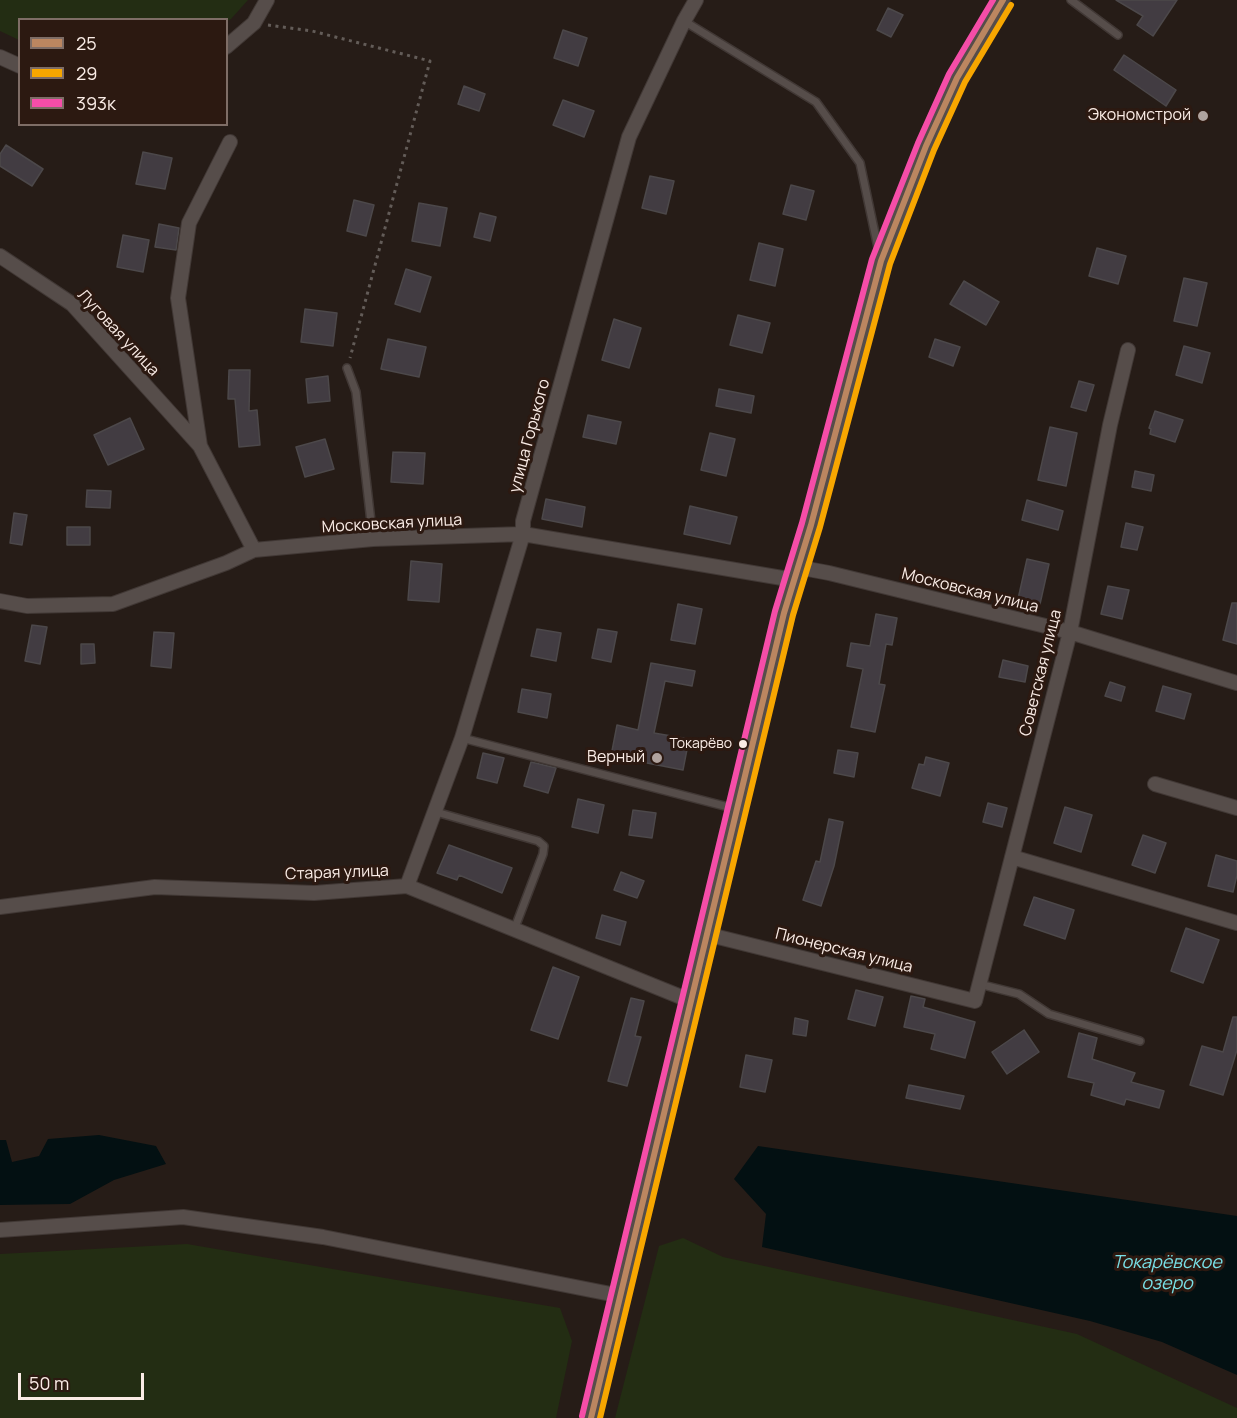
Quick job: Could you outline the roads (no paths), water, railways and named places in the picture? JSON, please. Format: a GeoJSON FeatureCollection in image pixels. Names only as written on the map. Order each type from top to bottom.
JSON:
{"type":"FeatureCollection","features":[{"type":"Feature","properties":{"kind":"street"},"geometry":{"type":"LineString","coordinates":[[228,45],[254,23],[267,0]]}},
{"type":"Feature","properties":{"kind":"street","name":"улица Горького"},"geometry":{"type":"LineString","coordinates":[[407,886],[462,738],[523,534],[524,521],[629,137],[696,0]]}},
{"type":"Feature","properties":{"kind":"street"},"geometry":{"type":"LineString","coordinates":[[591,1418],[736,809],[795,574],[811,525],[881,261],[926,146],[953,88],[1003,0]]}},
{"type":"Feature","properties":{"kind":"street"},"geometry":{"type":"LineString","coordinates":[[0,57],[18,65]]}},
{"type":"Feature","properties":{"kind":"street"},"geometry":{"type":"LineString","coordinates":[[230,142],[189,223],[178,298],[200,446],[254,550]]}},
{"type":"Feature","properties":{"kind":"street","name":"Луговая улица"},"geometry":{"type":"LineString","coordinates":[[0,256],[72,304],[200,446]]}},
{"type":"Feature","properties":{"kind":"street","name":"Советская улица"},"geometry":{"type":"LineString","coordinates":[[975,1000],[1070,632],[1110,425],[1128,350]]}},
{"type":"Feature","properties":{"kind":"street","name":"Московская улица"},"geometry":{"type":"LineString","coordinates":[[0,601],[27,606],[112,604],[198,574],[254,550],[373,539],[523,534],[795,574],[829,573],[1070,632],[1237,683]]}},
{"type":"Feature","properties":{"kind":"street"},"geometry":{"type":"LineString","coordinates":[[1155,784],[1237,808]]}},
{"type":"Feature","properties":{"kind":"street"},"geometry":{"type":"LineString","coordinates":[[1012,856],[1237,923]]}},
{"type":"Feature","properties":{"kind":"street","name":"Старая улица"},"geometry":{"type":"LineString","coordinates":[[0,907],[155,887],[314,893],[407,886],[691,1000]]}},
{"type":"Feature","properties":{"kind":"street","name":"Пионерская улица"},"geometry":{"type":"LineString","coordinates":[[706,934],[975,1000]]}},
{"type":"Feature","properties":{"kind":"street"},"geometry":{"type":"LineString","coordinates":[[0,1230],[183,1217],[323,1237],[621,1296]]}},
{"type":"Feature","properties":{"kind":"lane"},"geometry":{"type":"LineString","coordinates":[[1071,0],[1118,35]]}},
{"type":"Feature","properties":{"kind":"lane"},"geometry":{"type":"LineString","coordinates":[[684,21],[816,102],[860,163],[881,261]]}},
{"type":"Feature","properties":{"kind":"lane"},"geometry":{"type":"LineString","coordinates":[[347,368],[356,392],[373,539]]}},
{"type":"Feature","properties":{"kind":"lane"},"geometry":{"type":"LineString","coordinates":[[462,738],[736,809]]}},
{"type":"Feature","properties":{"kind":"lane"},"geometry":{"type":"LineString","coordinates":[[436,812],[538,841],[544,846],[514,930]]}},
{"type":"Feature","properties":{"kind":"lane"},"geometry":{"type":"LineString","coordinates":[[979,984],[1019,994],[1049,1014],[1140,1041]]}},
{"type":"Feature","properties":{"kind":"water"},"geometry":{"type":"Polygon","coordinates":[[[99,1135],[156,1146],[166,1164],[114,1180],[70,1204],[0,1205],[0,1140],[6,1140],[12,1162],[39,1156],[48,1139],[99,1135]]]}},
{"type":"Feature","properties":{"kind":"water","name":"Токарёвское озеро"},"geometry":{"type":"Polygon","coordinates":[[[758,1146],[1237,1216],[1237,1375],[1162,1342],[1090,1321],[762,1247],[766,1214],[734,1179],[758,1146]]]}},
{"type":"Feature","properties":{"kind":"place","name":"Экономстрой"},"geometry":{"type":"Point","coordinates":[1203,116]}},
{"type":"Feature","properties":{"kind":"place","name":"Токарёво"},"geometry":{"type":"Point","coordinates":[743,744]}},
{"type":"Feature","properties":{"kind":"place","name":"Верный"},"geometry":{"type":"Point","coordinates":[657,758]}}]}
